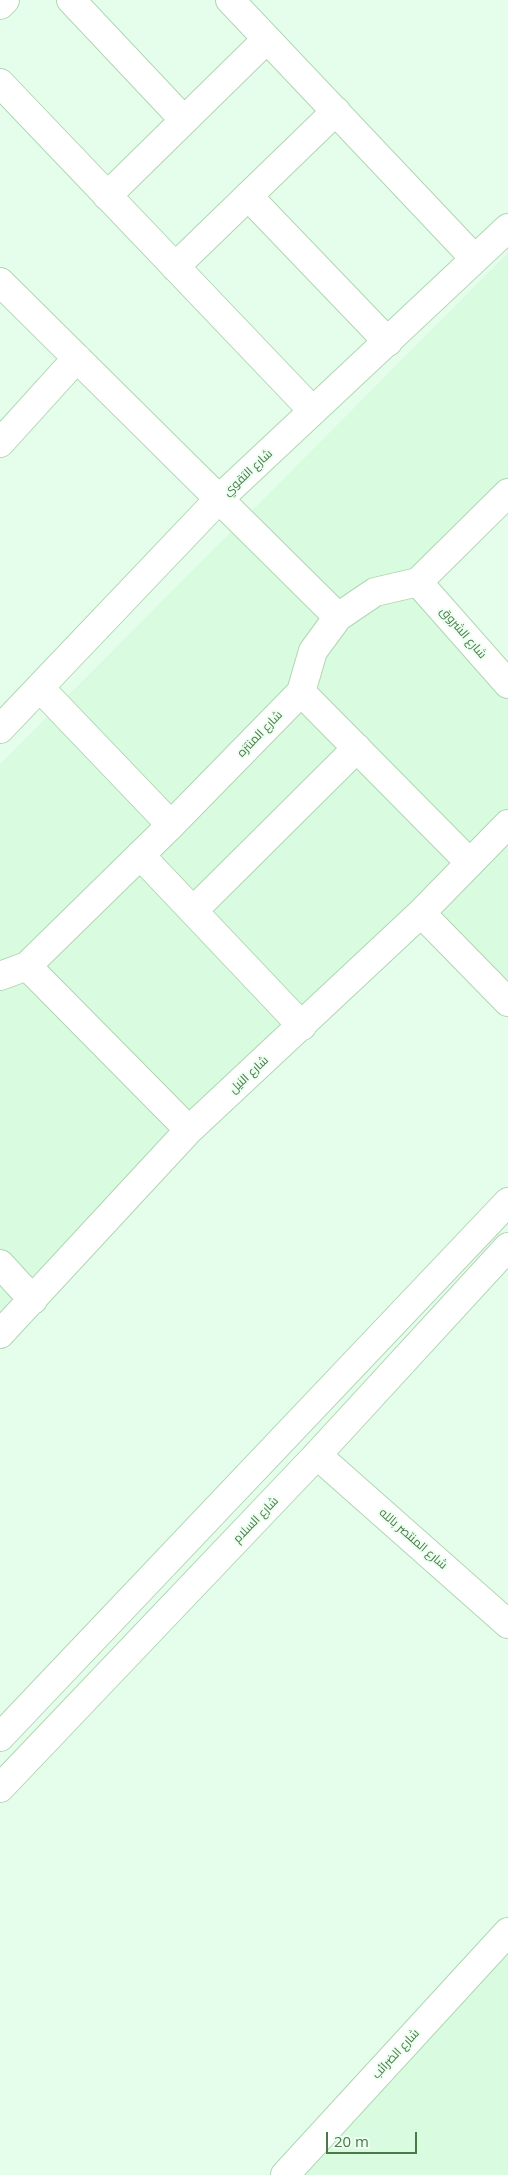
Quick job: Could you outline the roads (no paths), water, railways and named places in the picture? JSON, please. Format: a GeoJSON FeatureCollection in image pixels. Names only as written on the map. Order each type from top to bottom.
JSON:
{"type":"FeatureCollection","features":[{"type":"Feature","properties":{"kind":"street"},"geometry":{"type":"LineString","coordinates":[[0,5],[5,0]]}},
{"type":"Feature","properties":{"kind":"street"},"geometry":{"type":"LineString","coordinates":[[71,0],[184,120]]}},
{"type":"Feature","properties":{"kind":"street"},"geometry":{"type":"LineString","coordinates":[[230,0],[474,258]]}},
{"type":"Feature","properties":{"kind":"street"},"geometry":{"type":"LineString","coordinates":[[107,196],[267,39]]}},
{"type":"Feature","properties":{"kind":"street"},"geometry":{"type":"LineString","coordinates":[[0,83],[313,411]]}},
{"type":"Feature","properties":{"kind":"street"},"geometry":{"type":"LineString","coordinates":[[175,267],[336,111]]}},
{"type":"Feature","properties":{"kind":"street"},"geometry":{"type":"LineString","coordinates":[[248,196],[388,342]]}},
{"type":"Feature","properties":{"kind":"street","name":"شارع التقوي"},"geometry":{"type":"LineString","coordinates":[[0,729],[219,499],[508,228]]}},
{"type":"Feature","properties":{"kind":"street"},"geometry":{"type":"LineString","coordinates":[[0,282],[338,617]]}},
{"type":"Feature","properties":{"kind":"street"},"geometry":{"type":"LineString","coordinates":[[0,442],[77,358]]}},
{"type":"Feature","properties":{"kind":"street"},"geometry":{"type":"LineString","coordinates":[[418,582],[508,493]]}},
{"type":"Feature","properties":{"kind":"street","name":"شارع المنتزه"},"geometry":{"type":"LineString","coordinates":[[0,976],[28,966],[302,692],[313,651],[338,617],[375,592],[418,582]]}},
{"type":"Feature","properties":{"kind":"street","name":"شارع الشروق"},"geometry":{"type":"LineString","coordinates":[[418,582],[508,684]]}},
{"type":"Feature","properties":{"kind":"street"},"geometry":{"type":"LineString","coordinates":[[40,688],[171,825]]}},
{"type":"Feature","properties":{"kind":"street"},"geometry":{"type":"LineString","coordinates":[[302,692],[470,863]]}},
{"type":"Feature","properties":{"kind":"street"},"geometry":{"type":"LineString","coordinates":[[193,911],[357,748]]}},
{"type":"Feature","properties":{"kind":"street","name":"شارع النيل"},"geometry":{"type":"LineString","coordinates":[[0,1334],[189,1130],[421,913],[508,824]]}},
{"type":"Feature","properties":{"kind":"street"},"geometry":{"type":"LineString","coordinates":[[140,855],[302,1026]]}},
{"type":"Feature","properties":{"kind":"street"},"geometry":{"type":"LineString","coordinates":[[421,913],[508,1002]]}},
{"type":"Feature","properties":{"kind":"street"},"geometry":{"type":"LineString","coordinates":[[28,966],[189,1130]]}},
{"type":"Feature","properties":{"kind":"street"},"geometry":{"type":"LineString","coordinates":[[0,1737],[508,1202]]}},
{"type":"Feature","properties":{"kind":"street","name":"شارع السلام"},"geometry":{"type":"LineString","coordinates":[[0,1788],[317,1455],[508,1247]]}},
{"type":"Feature","properties":{"kind":"street"},"geometry":{"type":"LineString","coordinates":[[0,1264],[33,1300]]}},
{"type":"Feature","properties":{"kind":"street","name":"شارع المنتصر بالله"},"geometry":{"type":"LineString","coordinates":[[317,1455],[508,1624]]}},
{"type":"Feature","properties":{"kind":"street","name":"شارع الضرائب"},"geometry":{"type":"LineString","coordinates":[[285,2175],[503,1948]]}}]}
